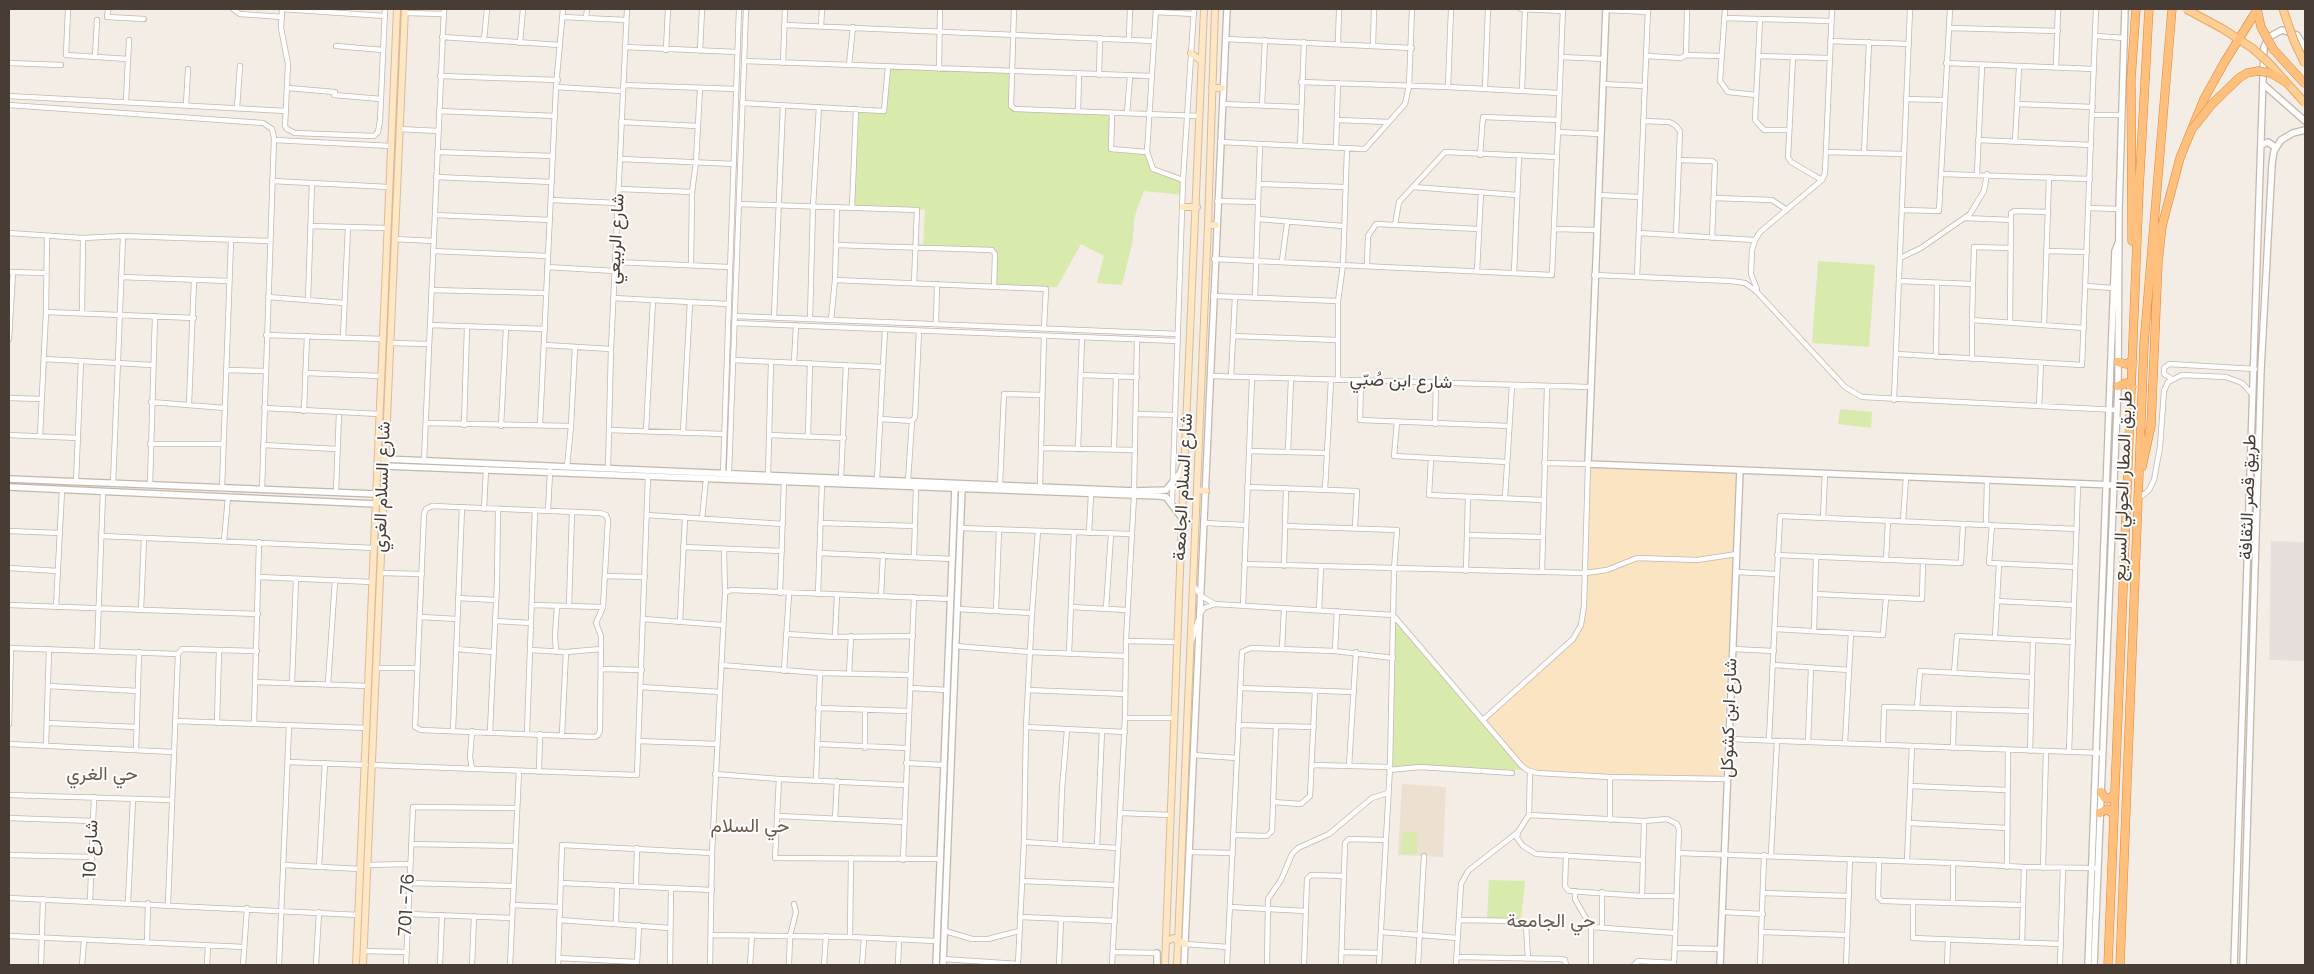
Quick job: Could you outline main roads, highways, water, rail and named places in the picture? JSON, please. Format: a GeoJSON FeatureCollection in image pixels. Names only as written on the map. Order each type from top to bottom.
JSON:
{"type":"FeatureCollection","features":[{"type":"Feature","properties":{"kind":"highway"},"geometry":{"type":"LineString","coordinates":[[2136,9],[2131,79],[2132,272],[2136,292]]}},
{"type":"Feature","properties":{"kind":"highway","name":"طريق المطار الحولي السريع"},"geometry":{"type":"LineString","coordinates":[[2108,965],[2144,75],[2149,9]]}},
{"type":"Feature","properties":{"kind":"highway","name":"طريق المطار الحولي السريع"},"geometry":{"type":"LineString","coordinates":[[2120,965],[2144,344],[2172,9]]}},
{"type":"Feature","properties":{"kind":"highway"},"geometry":{"type":"LineString","coordinates":[[2139,474],[2146,453],[2151,426],[2158,263],[2162,226],[2180,158],[2210,87],[2257,9]]}},
{"type":"Feature","properties":{"kind":"highway"},"geometry":{"type":"LineString","coordinates":[[2257,9],[2261,27],[2273,48],[2305,84]]}},
{"type":"Feature","properties":{"kind":"highway"},"geometry":{"type":"LineString","coordinates":[[2193,128],[2212,104],[2239,78],[2247,73],[2258,71],[2271,73],[2287,83]]}},
{"type":"Feature","properties":{"kind":"highway"},"geometry":{"type":"LineString","coordinates":[[2118,362],[2126,364],[2133,361]]}},
{"type":"Feature","properties":{"kind":"highway"},"geometry":{"type":"LineString","coordinates":[[2118,386],[2124,383],[2132,387]]}},
{"type":"Feature","properties":{"kind":"highway"},"geometry":{"type":"LineString","coordinates":[[2123,588],[2129,594],[2135,590]]}},
{"type":"Feature","properties":{"kind":"highway"},"geometry":{"type":"LineString","coordinates":[[2122,612],[2127,609],[2134,612]]}},
{"type":"Feature","properties":{"kind":"highway"},"geometry":{"type":"LineString","coordinates":[[2101,792],[2102,796],[2108,799],[2114,795]]}},
{"type":"Feature","properties":{"kind":"highway"},"geometry":{"type":"LineString","coordinates":[[2100,813],[2107,809],[2113,814]]}},
{"type":"Feature","properties":{"kind":"main road","name":"شارع السلام الغري"},"geometry":{"type":"LineString","coordinates":[[369,765],[367,728],[368,686],[380,573],[399,129],[396,114],[397,9]]}},
{"type":"Feature","properties":{"kind":"main road","name":"شارع السلام الجامعة"},"geometry":{"type":"LineString","coordinates":[[1166,965],[1184,463],[1197,207],[1204,9]]}},
{"type":"Feature","properties":{"kind":"main road","name":"شارع السلام الجامعة"},"geometry":{"type":"LineString","coordinates":[[1177,965],[1208,225],[1215,9]]}},
{"type":"Feature","properties":{"kind":"main road"},"geometry":{"type":"LineString","coordinates":[[2186,9],[2223,29],[2252,48],[2268,62],[2305,104]]}},
{"type":"Feature","properties":{"kind":"main road"},"geometry":{"type":"LineString","coordinates":[[2284,9],[2294,41],[2305,64]]}},
{"type":"Feature","properties":{"kind":"main road","name":"شارع السلام الغري"},"geometry":{"type":"LineString","coordinates":[[360,965],[364,951],[365,833],[376,668],[372,582],[387,228],[391,146],[396,114],[405,11]]}},
{"type":"Feature","properties":{"kind":"main road"},"geometry":{"type":"LineString","coordinates":[[1192,53],[1202,62]]}},
{"type":"Feature","properties":{"kind":"main road"},"geometry":{"type":"LineString","coordinates":[[1212,88],[1222,88]]}},
{"type":"Feature","properties":{"kind":"main road"},"geometry":{"type":"LineString","coordinates":[[1183,207],[1197,207]]}},
{"type":"Feature","properties":{"kind":"main road"},"geometry":{"type":"LineString","coordinates":[[1208,225],[1216,225]]}},
{"type":"Feature","properties":{"kind":"main road"},"geometry":{"type":"LineString","coordinates":[[1190,348],[1195,352],[1203,350]]}},
{"type":"Feature","properties":{"kind":"main road"},"geometry":{"type":"LineString","coordinates":[[382,355],[389,356]]}},
{"type":"Feature","properties":{"kind":"main road"},"geometry":{"type":"LineString","coordinates":[[1189,366],[1194,362],[1202,366]]}},
{"type":"Feature","properties":{"kind":"main road"},"geometry":{"type":"LineString","coordinates":[[1197,490],[1206,491]]}},
{"type":"Feature","properties":{"kind":"main road"},"geometry":{"type":"LineString","coordinates":[[1176,694],[1180,698],[1188,695]]}},
{"type":"Feature","properties":{"kind":"main road"},"geometry":{"type":"LineString","coordinates":[[1175,716],[1181,710],[1188,713]]}},
{"type":"Feature","properties":{"kind":"main road"},"geometry":{"type":"LineString","coordinates":[[1183,817],[1191,818]]}},
{"type":"Feature","properties":{"kind":"main road","name":"شارع السلام الغري"},"geometry":{"type":"LineString","coordinates":[[360,965],[359,914],[364,867]]}},
{"type":"Feature","properties":{"kind":"main road"},"geometry":{"type":"LineString","coordinates":[[1167,924],[1172,926],[1179,924]]}},
{"type":"Feature","properties":{"kind":"main road"},"geometry":{"type":"LineString","coordinates":[[1166,942],[1173,938],[1185,944]]}},
{"type":"Feature","properties":{"kind":"district","name":"حي الغري"},"geometry":{"type":"Point","coordinates":[102,775]}},
{"type":"Feature","properties":{"kind":"district","name":"حي السلام"},"geometry":{"type":"Point","coordinates":[750,827]}},
{"type":"Feature","properties":{"kind":"district","name":"حي الجامعة"},"geometry":{"type":"Point","coordinates":[1551,922]}}]}
